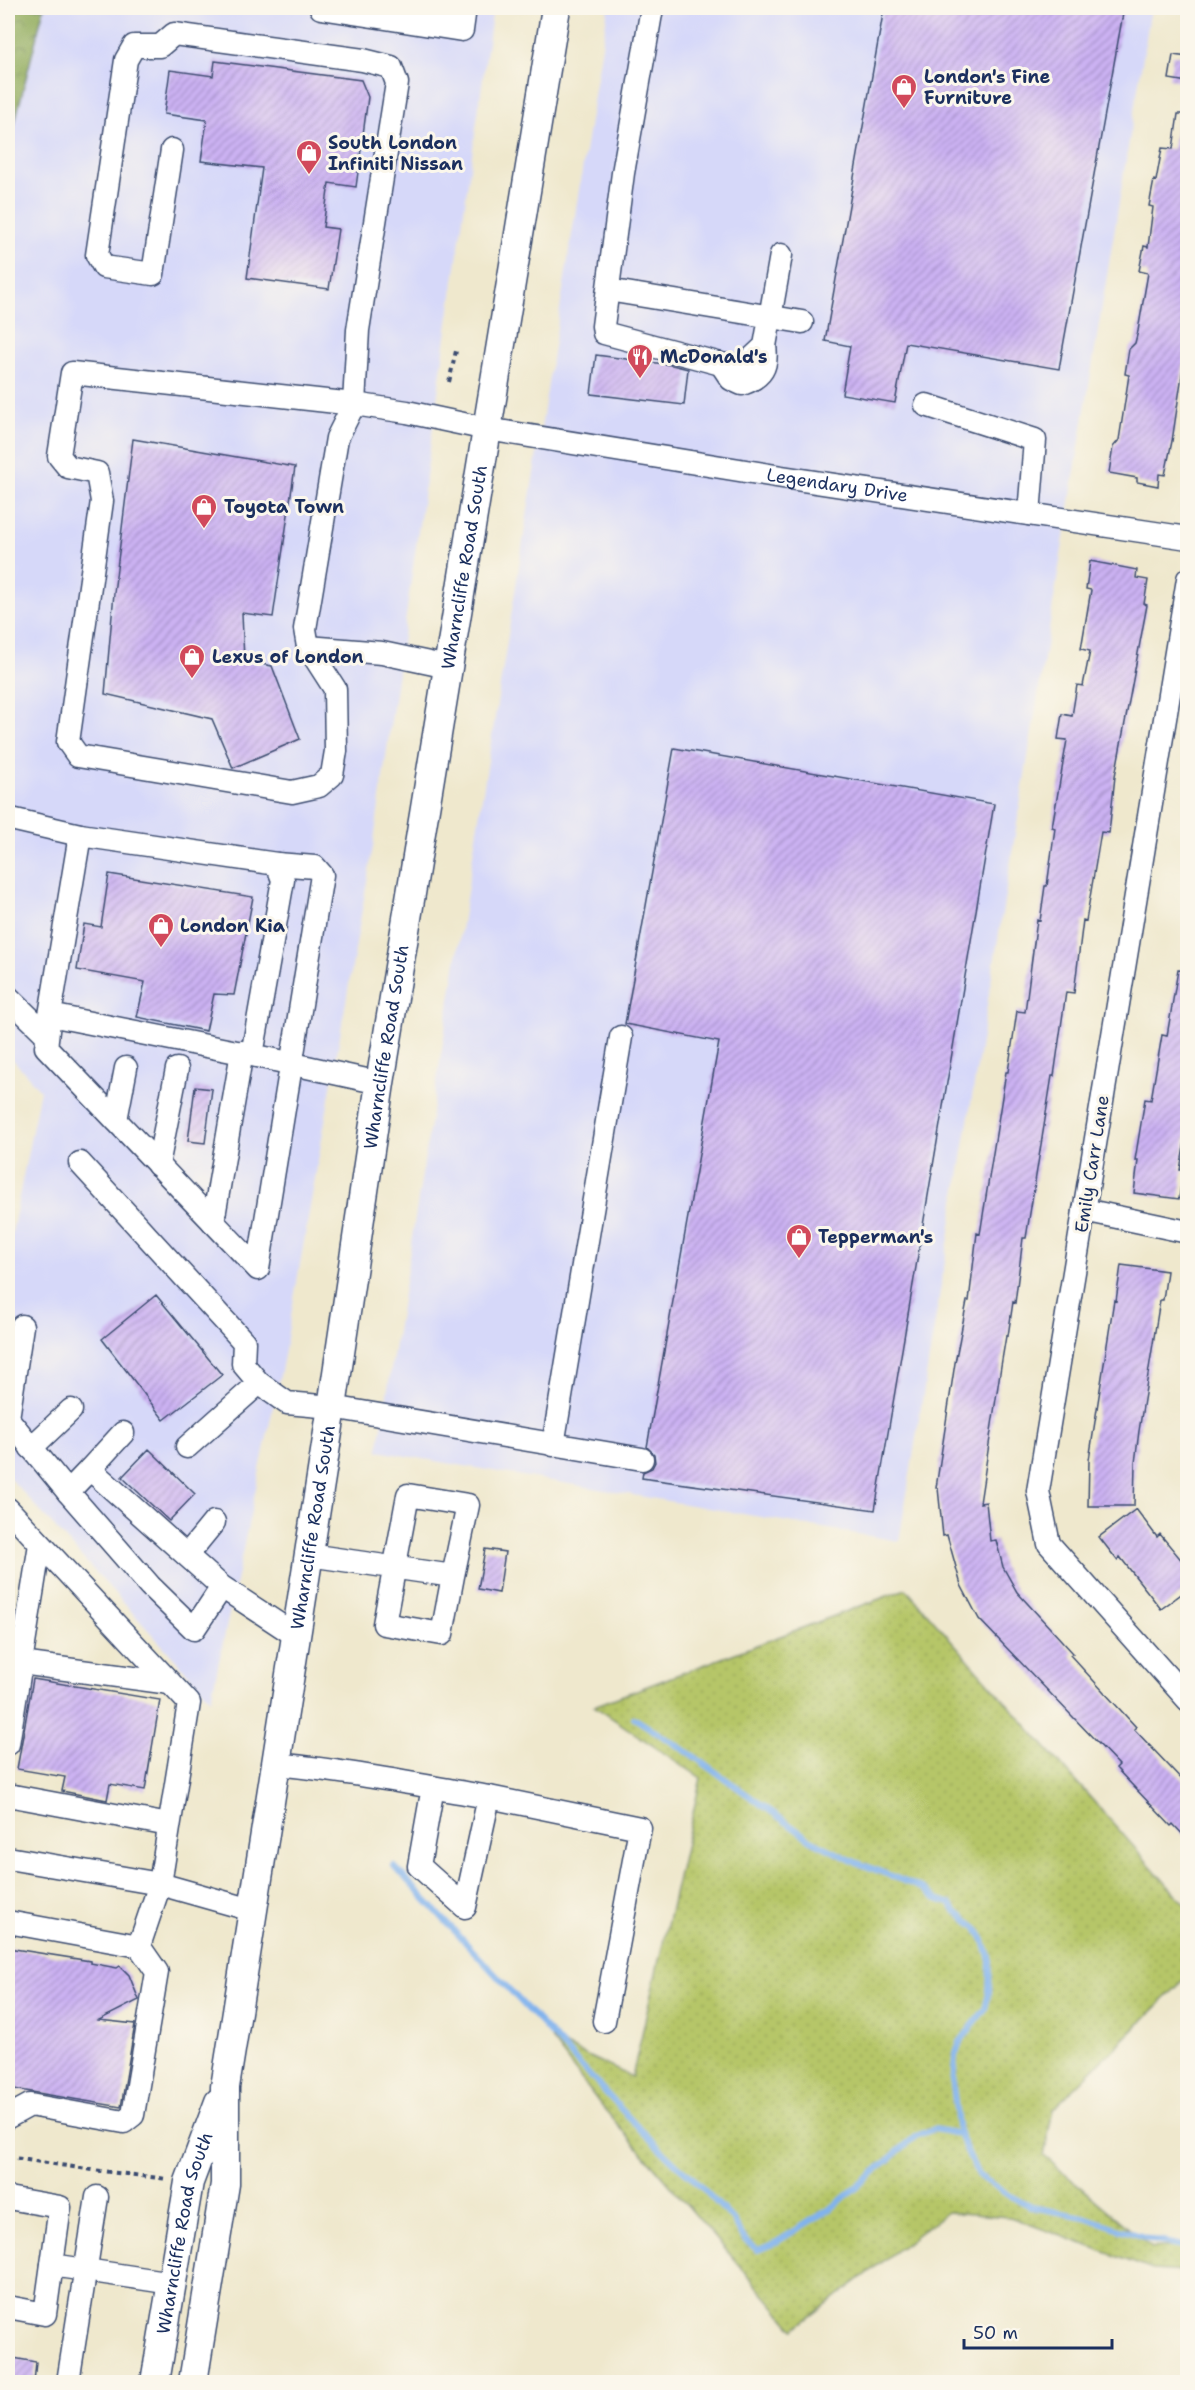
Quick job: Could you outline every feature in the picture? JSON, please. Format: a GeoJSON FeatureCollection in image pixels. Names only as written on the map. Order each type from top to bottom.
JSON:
{"type":"FeatureCollection","features":[{"type":"Feature","properties":{"kind":"main road","name":"Wharncliffe Road South"},"geometry":{"type":"LineString","coordinates":[[192,2382],[225,2184],[225,2087],[252,1910],[332,1407],[380,1083],[555,8]]}},
{"type":"Feature","properties":{"kind":"main road","name":"Wharncliffe Road South"},"geometry":{"type":"LineString","coordinates":[[155,2382],[189,2182],[225,2087]]}},
{"type":"Feature","properties":{"kind":"street"},"geometry":{"type":"LineString","coordinates":[[321,8],[462,30],[465,8]]}},
{"type":"Feature","properties":{"kind":"street"},"geometry":{"type":"LineString","coordinates":[[652,8],[623,173],[603,326],[604,333],[720,364],[734,366],[748,362],[765,346],[781,255]]}},
{"type":"Feature","properties":{"kind":"street"},"geometry":{"type":"LineString","coordinates":[[172,150],[153,274],[104,267],[97,255],[126,60],[134,46],[160,46],[174,34],[363,60],[391,67],[397,83],[357,330],[354,404],[337,438],[305,629],[308,647],[382,653],[448,667]]}},
{"type":"Feature","properties":{"kind":"street"},"geometry":{"type":"LineString","coordinates":[[608,290],[802,322]]}},
{"type":"Feature","properties":{"kind":"street","name":"Legendary Drive"},"geometry":{"type":"LineString","coordinates":[[308,647],[335,689],[336,751],[332,775],[319,786],[292,792],[78,756],[69,742],[102,501],[97,473],[68,467],[60,456],[72,374],[354,404],[487,429],[782,477],[1188,538]]}},
{"type":"Feature","properties":{"kind":"street"},"geometry":{"type":"LineString","coordinates":[[926,405],[1035,440],[1029,514]]}},
{"type":"Feature","properties":{"kind":"street","name":"Emily Carr Lane"},"geometry":{"type":"LineString","coordinates":[[1188,579],[1038,1491],[1049,1544],[1188,1700]]}},
{"type":"Feature","properties":{"kind":"street"},"geometry":{"type":"LineString","coordinates":[[11,819],[80,835],[277,864],[315,867],[322,875],[258,1269],[46,1047],[80,835]]}},
{"type":"Feature","properties":{"kind":"street"},"geometry":{"type":"LineString","coordinates":[[213,1222],[283,880],[277,864]]}},
{"type":"Feature","properties":{"kind":"street"},"geometry":{"type":"LineString","coordinates":[[8,997],[49,1025],[247,1053],[380,1083]]}},
{"type":"Feature","properties":{"kind":"street"},"geometry":{"type":"LineString","coordinates":[[553,1445],[621,1036]]}},
{"type":"Feature","properties":{"kind":"street"},"geometry":{"type":"LineString","coordinates":[[116,1120],[126,1068]]}},
{"type":"Feature","properties":{"kind":"street"},"geometry":{"type":"LineString","coordinates":[[158,1165],[177,1069]]}},
{"type":"Feature","properties":{"kind":"street"},"geometry":{"type":"LineString","coordinates":[[80,1163],[244,1342],[243,1364],[259,1383],[287,1403],[332,1407],[642,1459]]}},
{"type":"Feature","properties":{"kind":"street"},"geometry":{"type":"LineString","coordinates":[[1084,1210],[1188,1232]]}},
{"type":"Feature","properties":{"kind":"street"},"geometry":{"type":"LineString","coordinates":[[22,1326],[8,1418],[68,1492],[150,1586],[194,1629],[222,1587]]}},
{"type":"Feature","properties":{"kind":"street"},"geometry":{"type":"LineString","coordinates":[[188,1447],[259,1383]]}},
{"type":"Feature","properties":{"kind":"street"},"geometry":{"type":"LineString","coordinates":[[31,1448],[71,1410]]}},
{"type":"Feature","properties":{"kind":"street"},"geometry":{"type":"LineString","coordinates":[[68,1492],[123,1433]]}},
{"type":"Feature","properties":{"kind":"street"},"geometry":{"type":"LineString","coordinates":[[90,1469],[222,1587],[295,1635]]}},
{"type":"Feature","properties":{"kind":"street"},"geometry":{"type":"LineString","coordinates":[[408,1495],[468,1505],[453,1576],[442,1634],[384,1624],[408,1495]]}},
{"type":"Feature","properties":{"kind":"street"},"geometry":{"type":"LineString","coordinates":[[8,1509],[189,1703],[160,1884],[139,1946]]}},
{"type":"Feature","properties":{"kind":"street"},"geometry":{"type":"LineString","coordinates":[[187,1555],[214,1522]]}},
{"type":"Feature","properties":{"kind":"street"},"geometry":{"type":"LineString","coordinates":[[8,1744],[40,1544]]}},
{"type":"Feature","properties":{"kind":"street"},"geometry":{"type":"LineString","coordinates":[[309,1555],[453,1576]]}},
{"type":"Feature","properties":{"kind":"street"},"geometry":{"type":"LineString","coordinates":[[21,1663],[170,1683]]}},
{"type":"Feature","properties":{"kind":"street"},"geometry":{"type":"LineString","coordinates":[[276,1764],[315,1767],[433,1787],[640,1828],[604,2021]]}},
{"type":"Feature","properties":{"kind":"street"},"geometry":{"type":"LineString","coordinates":[[433,1787],[419,1866],[465,1907],[489,1797]]}},
{"type":"Feature","properties":{"kind":"street"},"geometry":{"type":"LineString","coordinates":[[8,1795],[169,1825]]}},
{"type":"Feature","properties":{"kind":"street"},"geometry":{"type":"LineString","coordinates":[[8,1858],[160,1884],[252,1910]]}},
{"type":"Feature","properties":{"kind":"street"},"geometry":{"type":"LineString","coordinates":[[8,1922],[139,1946],[157,1972],[133,2115],[124,2122],[30,2105],[8,2117]]}},
{"type":"Feature","properties":{"kind":"street"},"geometry":{"type":"LineString","coordinates":[[68,2382],[97,2197]]}},
{"type":"Feature","properties":{"kind":"street"},"geometry":{"type":"LineString","coordinates":[[8,2198],[60,2207],[45,2314],[8,2307]]}},
{"type":"Feature","properties":{"kind":"street"},"geometry":{"type":"LineString","coordinates":[[52,2265],[172,2283]]}},
{"type":"Feature","properties":{"kind":"path"},"geometry":{"type":"LineString","coordinates":[[449,381],[456,351]]}},
{"type":"Feature","properties":{"kind":"path"},"geometry":{"type":"LineString","coordinates":[[8,2157],[189,2182]]}},
{"type":"Feature","properties":{"kind":"shaded area"},"geometry":{"type":"Polygon","coordinates":[[[44,8],[493,8],[373,847],[283,1361],[211,1699],[8,1476],[8,1253],[40,1090],[8,1054],[8,149],[44,8]]]}},
{"type":"Feature","properties":{"kind":"shaded area"},"geometry":{"type":"Polygon","coordinates":[[[608,8],[1151,8],[899,1541],[378,1451],[608,8]]]}},
{"type":"Feature","properties":{"kind":"green space"},"geometry":{"type":"Polygon","coordinates":[[[8,8],[44,8],[8,149],[8,8]]]}},
{"type":"Feature","properties":{"kind":"green space"},"geometry":{"type":"Polygon","coordinates":[[[906,1589],[1187,1907],[1187,1977],[1053,2109],[1044,2156],[1152,2248],[1187,2245],[1187,2272],[1153,2270],[1010,2217],[947,2212],[794,2329],[600,2104],[551,2039],[632,2077],[701,1778],[594,1706],[906,1589]]]}},
{"type":"Feature","properties":{"kind":"building"},"geometry":{"type":"Polygon","coordinates":[[[884,8],[1124,8],[1059,369],[906,343],[895,403],[842,394],[850,346],[825,341],[884,8]]]}},
{"type":"Feature","properties":{"kind":"building"},"geometry":{"type":"Polygon","coordinates":[[[1173,55],[1188,57],[1188,82],[1169,79],[1173,55]]]}},
{"type":"Feature","properties":{"kind":"building","name":"South London Infiniti Nissan"},"geometry":{"type":"Polygon","coordinates":[[[215,61],[361,80],[368,97],[356,187],[329,183],[323,227],[338,229],[329,289],[247,278],[262,168],[201,161],[207,120],[164,114],[170,70],[213,76],[215,61]]]}},
{"type":"Feature","properties":{"kind":"building"},"geometry":{"type":"Polygon","coordinates":[[[1178,114],[1188,114],[1188,335],[1172,441],[1165,475],[1159,474],[1158,486],[1137,482],[1137,478],[1109,473],[1113,447],[1119,440],[1129,375],[1125,374],[1129,349],[1135,343],[1138,331],[1148,273],[1139,271],[1144,246],[1148,247],[1153,207],[1149,206],[1162,148],[1173,149],[1178,114]]]}},
{"type":"Feature","properties":{"kind":"building","name":"McDonald's"},"geometry":{"type":"Polygon","coordinates":[[[596,355],[688,369],[684,405],[591,394],[596,355]]]}},
{"type":"Feature","properties":{"kind":"building"},"geometry":{"type":"Polygon","coordinates":[[[133,439],[295,467],[273,617],[242,613],[244,661],[272,666],[300,739],[233,768],[212,719],[105,694],[114,593],[133,439]]]}},
{"type":"Feature","properties":{"kind":"building"},"geometry":{"type":"Polygon","coordinates":[[[1090,561],[1137,570],[1136,578],[1148,580],[1144,604],[1147,605],[1115,776],[1109,833],[1101,832],[1086,921],[1083,920],[1074,993],[1066,992],[1054,1076],[1052,1076],[1026,1238],[1023,1238],[1015,1303],[1013,1302],[1008,1336],[1006,1336],[980,1503],[986,1502],[990,1541],[996,1540],[1003,1567],[1017,1592],[1073,1653],[1070,1655],[1136,1727],[1134,1729],[1188,1786],[1188,1840],[1173,1824],[1171,1826],[1116,1768],[1119,1765],[979,1619],[961,1585],[947,1535],[943,1536],[938,1488],[936,1488],[955,1363],[967,1301],[969,1301],[977,1233],[980,1234],[1017,1011],[1025,1012],[1037,920],[1040,921],[1045,886],[1047,886],[1055,828],[1052,827],[1067,740],[1058,739],[1062,714],[1072,716],[1077,685],[1083,686],[1090,651],[1081,649],[1091,590],[1086,589],[1090,561]]]}},
{"type":"Feature","properties":{"kind":"building","name":"Tepperman's"},"geometry":{"type":"Polygon","coordinates":[[[674,748],[994,804],[875,1510],[642,1478],[643,1472],[652,1468],[655,1462],[654,1454],[647,1447],[719,1042],[625,1024],[674,748]]]}},
{"type":"Feature","properties":{"kind":"building","name":"London Kia"},"geometry":{"type":"Polygon","coordinates":[[[109,874],[253,897],[234,995],[214,994],[206,1031],[137,1017],[145,982],[77,970],[84,924],[101,927],[109,874]]]}},
{"type":"Feature","properties":{"kind":"building"},"geometry":{"type":"Polygon","coordinates":[[[1178,970],[1188,971],[1188,1124],[1180,1170],[1183,1170],[1179,1199],[1134,1193],[1138,1160],[1135,1160],[1145,1099],[1151,1100],[1162,1035],[1167,1036],[1178,970]]]}},
{"type":"Feature","properties":{"kind":"building"},"geometry":{"type":"Polygon","coordinates":[[[195,1087],[212,1089],[205,1143],[188,1141],[195,1087]]]}},
{"type":"Feature","properties":{"kind":"building"},"geometry":{"type":"Polygon","coordinates":[[[1121,1265],[1167,1271],[1163,1300],[1160,1300],[1139,1431],[1135,1463],[1134,1506],[1088,1506],[1089,1460],[1121,1265]]]}},
{"type":"Feature","properties":{"kind":"building"},"geometry":{"type":"Polygon","coordinates":[[[156,1295],[222,1375],[164,1420],[102,1339],[156,1295]]]}},
{"type":"Feature","properties":{"kind":"building"},"geometry":{"type":"Polygon","coordinates":[[[149,1449],[195,1494],[169,1521],[122,1477],[149,1449]]]}},
{"type":"Feature","properties":{"kind":"building"},"geometry":{"type":"Polygon","coordinates":[[[1136,1509],[1157,1537],[1160,1534],[1188,1568],[1188,1589],[1161,1609],[1120,1557],[1117,1560],[1099,1537],[1136,1509]]]}},
{"type":"Feature","properties":{"kind":"building"},"geometry":{"type":"Polygon","coordinates":[[[485,1549],[505,1552],[499,1593],[478,1589],[485,1549]]]}},
{"type":"Feature","properties":{"kind":"building"},"geometry":{"type":"Polygon","coordinates":[[[33,1679],[160,1700],[145,1790],[110,1784],[107,1800],[62,1791],[65,1777],[17,1769],[33,1679]]]}},
{"type":"Feature","properties":{"kind":"building"},"geometry":{"type":"Polygon","coordinates":[[[8,1948],[90,1961],[90,1963],[117,1968],[120,1966],[129,1975],[139,2000],[99,2020],[135,2024],[121,2107],[8,2088],[8,1948]]]}},
{"type":"Feature","properties":{"kind":"building"},"geometry":{"type":"Polygon","coordinates":[[[8,2357],[36,2362],[34,2382],[8,2382],[8,2357]]]}},
{"type":"Feature","properties":{"kind":"waterway"},"geometry":{"type":"LineString","coordinates":[[634,1718],[692,1755],[811,1840],[853,1861],[924,1889],[937,1899],[951,1904],[956,1912],[976,1927],[984,1940],[990,1960],[989,1993],[985,2009],[960,2042],[955,2056],[953,2086],[959,2134],[978,2175],[1008,2195],[1032,2207],[1084,2217],[1156,2241],[1188,2247]]}},
{"type":"Feature","properties":{"kind":"waterway"},"geometry":{"type":"LineString","coordinates":[[394,1866],[636,2125],[693,2178],[733,2220],[745,2240],[758,2250],[775,2243],[833,2207],[916,2136],[934,2129],[959,2134]]}},
{"type":"Feature","properties":{"kind":"place","name":"London's Fine Furniture"},"geometry":{"type":"Point","coordinates":[904,110]}},
{"type":"Feature","properties":{"kind":"place","name":"South London Infiniti Nissan"},"geometry":{"type":"Point","coordinates":[309,176]}},
{"type":"Feature","properties":{"kind":"place","name":"McDonald's"},"geometry":{"type":"Point","coordinates":[640,380]}},
{"type":"Feature","properties":{"kind":"place","name":"Toyota Town"},"geometry":{"type":"Point","coordinates":[204,530]}},
{"type":"Feature","properties":{"kind":"place","name":"Lexus of London"},"geometry":{"type":"Point","coordinates":[192,680]}},
{"type":"Feature","properties":{"kind":"place","name":"London Kia"},"geometry":{"type":"Point","coordinates":[161,949]}},
{"type":"Feature","properties":{"kind":"place","name":"Tepperman's"},"geometry":{"type":"Point","coordinates":[799,1260]}}]}
